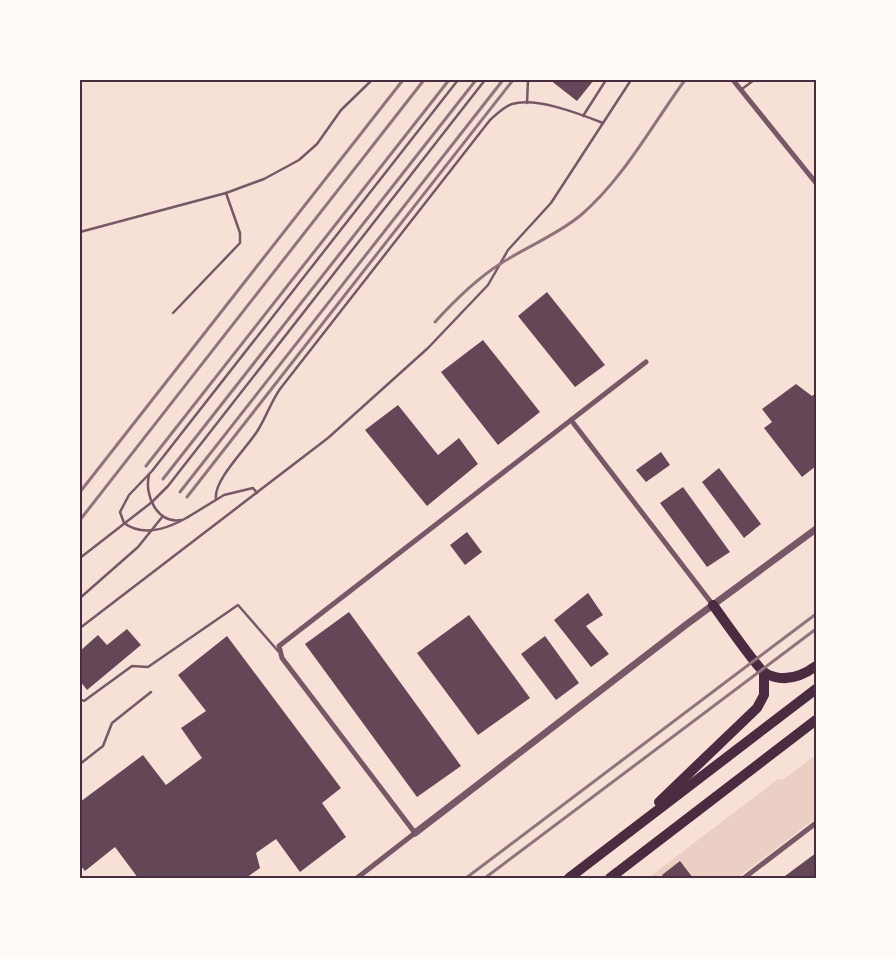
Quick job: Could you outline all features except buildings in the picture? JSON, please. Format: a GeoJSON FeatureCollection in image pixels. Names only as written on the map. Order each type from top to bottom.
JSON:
{"type":"FeatureCollection","features":[{"type":"Feature","properties":{"kind":"highway"},"geometry":{"type":"LineString","coordinates":[[627,834],[757,708],[764,694],[766,675],[713,605]]}},
{"type":"Feature","properties":{"kind":"highway"},"geometry":{"type":"LineString","coordinates":[[766,675],[785,678],[796,677],[816,666]]}},
{"type":"Feature","properties":{"kind":"highway"},"geometry":{"type":"LineString","coordinates":[[569,878],[816,689]]}},
{"type":"Feature","properties":{"kind":"highway"},"geometry":{"type":"LineString","coordinates":[[610,878],[816,720]]}},
{"type":"Feature","properties":{"kind":"street"},"geometry":{"type":"LineString","coordinates":[[733,80],[816,182]]}},
{"type":"Feature","properties":{"kind":"street"},"geometry":{"type":"LineString","coordinates":[[416,833],[278,651],[280,644],[646,362]]}},
{"type":"Feature","properties":{"kind":"street"},"geometry":{"type":"LineString","coordinates":[[571,420],[713,605]]}},
{"type":"Feature","properties":{"kind":"street"},"geometry":{"type":"LineString","coordinates":[[357,878],[713,605],[816,529]]}},
{"type":"Feature","properties":{"kind":"street"},"geometry":{"type":"LineString","coordinates":[[744,878],[816,823]]}},
{"type":"Feature","properties":{"kind":"lane"},"geometry":{"type":"LineString","coordinates":[[80,232],[226,193],[264,179],[305,155],[316,144],[341,110],[372,80]]}},
{"type":"Feature","properties":{"kind":"lane"},"geometry":{"type":"LineString","coordinates":[[257,493],[253,488],[246,488],[216,499],[175,524],[153,530],[140,530],[124,523],[120,516],[121,507],[152,471],[458,80]]}},
{"type":"Feature","properties":{"kind":"lane"},"geometry":{"type":"LineString","coordinates":[[80,558],[152,502],[168,486],[485,80]]}},
{"type":"Feature","properties":{"kind":"lane"},"geometry":{"type":"LineString","coordinates":[[527,103],[528,80]]}},
{"type":"Feature","properties":{"kind":"lane"},"geometry":{"type":"LineString","coordinates":[[583,116],[606,80]]}},
{"type":"Feature","properties":{"kind":"lane"},"geometry":{"type":"LineString","coordinates":[[80,628],[148,574],[328,438],[428,348],[478,296],[495,275],[508,250],[565,184],[631,80]]}},
{"type":"Feature","properties":{"kind":"lane"},"geometry":{"type":"LineString","coordinates":[[741,90],[754,80]]}},
{"type":"Feature","properties":{"kind":"lane"},"geometry":{"type":"LineString","coordinates":[[216,499],[217,488],[260,428],[280,389],[485,126],[507,106],[527,103],[548,106],[603,123]]}},
{"type":"Feature","properties":{"kind":"lane"},"geometry":{"type":"LineString","coordinates":[[173,313],[238,246],[240,234],[226,193]]}},
{"type":"Feature","properties":{"kind":"lane"},"geometry":{"type":"LineString","coordinates":[[152,471],[148,482],[152,502],[163,516],[176,520],[188,517]]}},
{"type":"Feature","properties":{"kind":"lane"},"geometry":{"type":"LineString","coordinates":[[80,598],[124,560],[153,530],[163,516]]}},
{"type":"Feature","properties":{"kind":"lane"},"geometry":{"type":"LineString","coordinates":[[80,700],[84,701],[132,666],[148,667],[238,605],[278,651]]}},
{"type":"Feature","properties":{"kind":"lane"},"geometry":{"type":"LineString","coordinates":[[80,764],[103,746],[112,723],[151,692]]}},
{"type":"Feature","properties":{"kind":"shaded area"},"geometry":{"type":"Polygon","coordinates":[[[816,755],[816,818],[737,878],[648,878],[778,779],[784,779],[816,755]]]}},
{"type":"Feature","properties":{"kind":"railway"},"geometry":{"type":"LineString","coordinates":[[80,492],[403,80]]}},
{"type":"Feature","properties":{"kind":"railway"},"geometry":{"type":"LineString","coordinates":[[80,520],[424,80]]}},
{"type":"Feature","properties":{"kind":"railway"},"geometry":{"type":"LineString","coordinates":[[146,466],[449,80]]}},
{"type":"Feature","properties":{"kind":"railway"},"geometry":{"type":"LineString","coordinates":[[163,479],[476,80]]}},
{"type":"Feature","properties":{"kind":"railway"},"geometry":{"type":"LineString","coordinates":[[180,492],[503,80]]}},
{"type":"Feature","properties":{"kind":"railway"},"geometry":{"type":"LineString","coordinates":[[187,497],[513,80]]}},
{"type":"Feature","properties":{"kind":"railway"},"geometry":{"type":"LineString","coordinates":[[435,322],[458,298],[491,270],[562,229],[581,215],[611,185],[685,80]]}},
{"type":"Feature","properties":{"kind":"railway"},"geometry":{"type":"LineString","coordinates":[[466,878],[816,614]]}},
{"type":"Feature","properties":{"kind":"railway"},"geometry":{"type":"LineString","coordinates":[[485,878],[816,629]]}}]}
